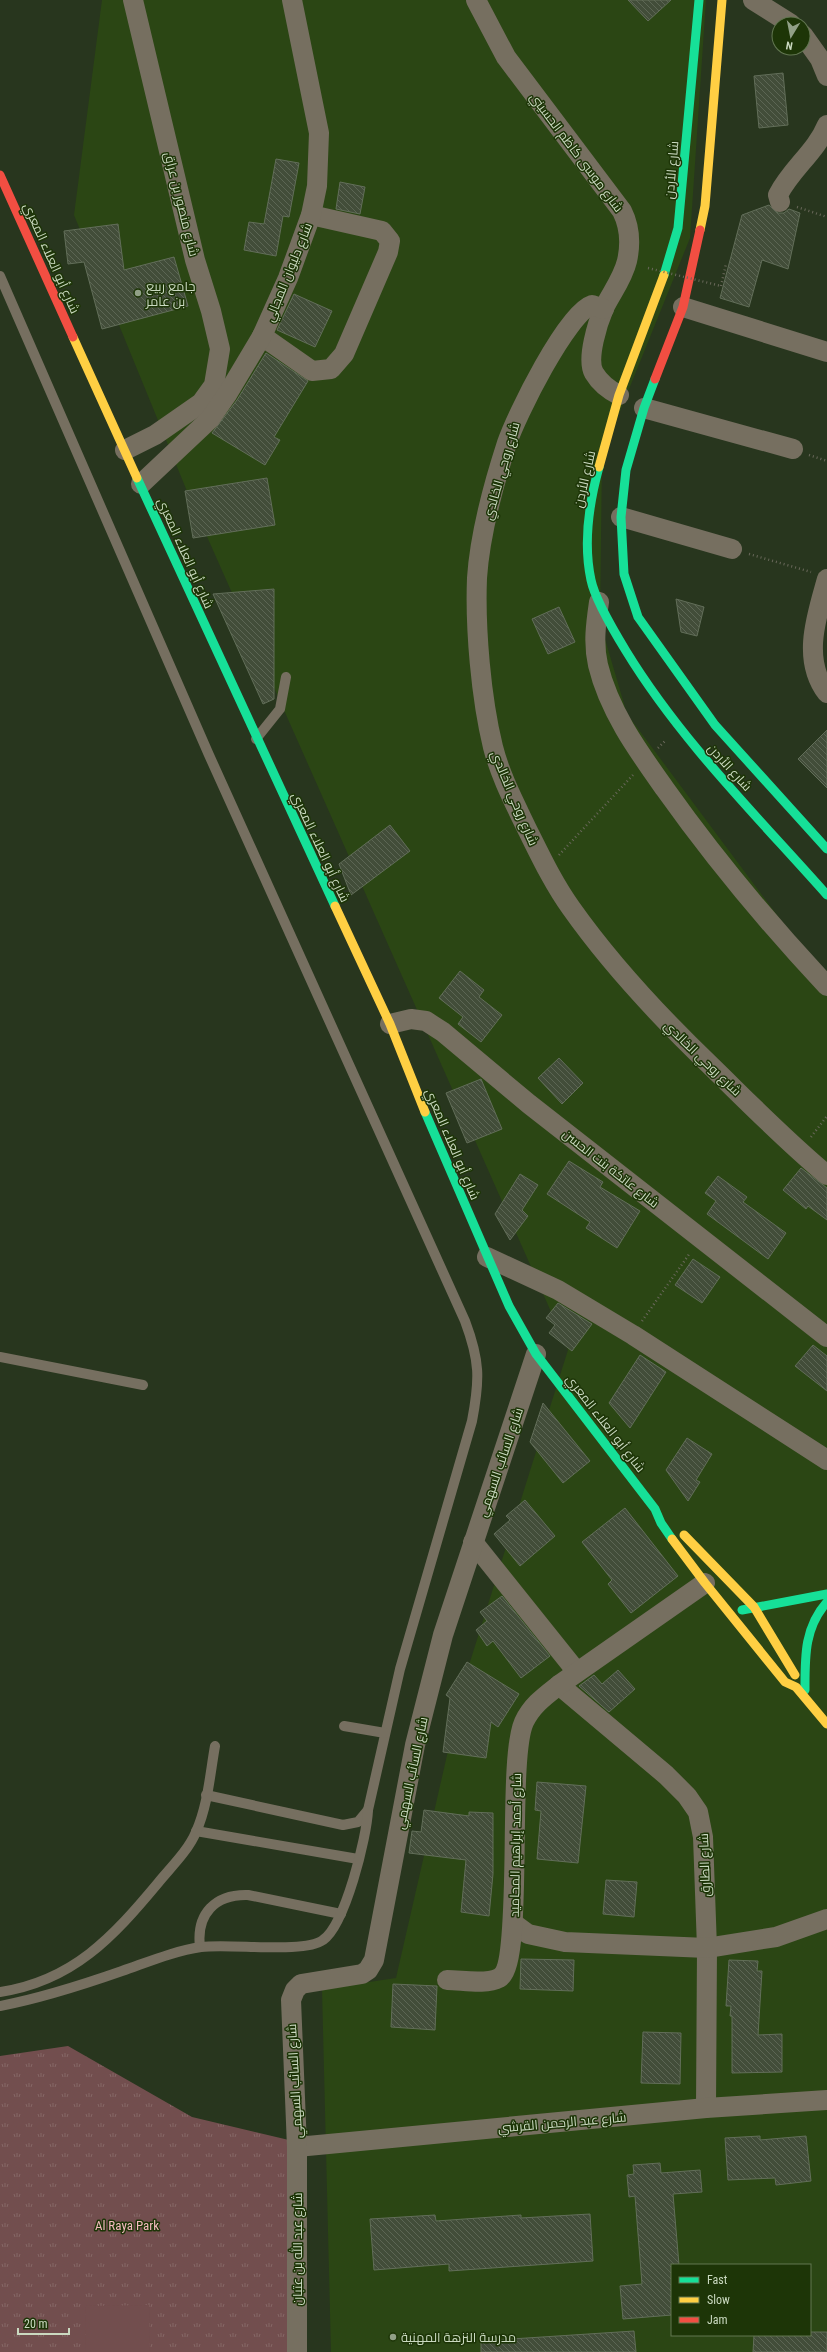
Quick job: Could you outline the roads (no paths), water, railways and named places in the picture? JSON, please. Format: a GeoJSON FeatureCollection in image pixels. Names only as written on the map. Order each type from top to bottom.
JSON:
{"type":"FeatureCollection","features":[{"type":"Feature","properties":{"kind":"main road","name":"شارع الأردن"},"geometry":{"type":"LineString","coordinates":[[699,0],[678,228],[661,287],[619,395],[593,489],[586,536],[590,573],[599,602],[613,630],[648,687],[693,745],[827,895]]}},
{"type":"Feature","properties":{"kind":"main road","name":"شارع الأردن"},"geometry":{"type":"LineString","coordinates":[[722,0],[705,206],[694,263],[683,307],[644,408],[626,470],[621,517],[624,574],[638,617],[715,725],[827,849]]}},
{"type":"Feature","properties":{"kind":"main road","name":"شارع أبو العلاء المعري"},"geometry":{"type":"LineString","coordinates":[[0,175],[256,738],[390,1024],[487,1257],[509,1306],[536,1354],[655,1509],[676,1527],[754,1607],[795,1675],[796,1687]]}},
{"type":"Feature","properties":{"kind":"main road","name":"شارع أبو العلاء المعري"},"geometry":{"type":"LineString","coordinates":[[655,1509],[661,1523],[705,1583],[730,1612],[785,1682],[796,1687],[827,1724]]}},
{"type":"Feature","properties":{"kind":"main road"},"geometry":{"type":"LineString","coordinates":[[730,1612],[827,1594]]}},
{"type":"Feature","properties":{"kind":"main road"},"geometry":{"type":"LineString","coordinates":[[805,1697],[807,1632],[817,1611],[827,1602]]}},
{"type":"Feature","properties":{"kind":"street","name":"شارع منصور بن عراق"},"geometry":{"type":"LineString","coordinates":[[133,0],[195,260],[218,337],[220,349],[214,385],[208,408]]}},
{"type":"Feature","properties":{"kind":"street","name":"شارع دليوان المجالي"},"geometry":{"type":"LineString","coordinates":[[141,484],[208,408],[262,336],[294,264],[310,215],[318,186],[319,133],[292,0]]}},
{"type":"Feature","properties":{"kind":"street","name":"شارع موسى كاظم الحسيني"},"geometry":{"type":"LineString","coordinates":[[476,0],[506,57],[622,211],[629,224],[627,262],[604,309],[595,334],[592,360],[594,372],[607,388],[619,395]]}},
{"type":"Feature","properties":{"kind":"street"},"geometry":{"type":"LineString","coordinates":[[756,1],[779,16]]}},
{"type":"Feature","properties":{"kind":"street"},"geometry":{"type":"LineString","coordinates":[[811,46],[820,59],[827,76]]}},
{"type":"Feature","properties":{"kind":"street"},"geometry":{"type":"LineString","coordinates":[[780,202],[778,195],[784,184],[821,139],[827,125]]}},
{"type":"Feature","properties":{"kind":"street"},"geometry":{"type":"LineString","coordinates":[[262,336],[312,371],[331,369],[344,354],[388,252],[390,242],[382,231],[310,215]]}},
{"type":"Feature","properties":{"kind":"street","name":"شارع روحي الخالدي"},"geometry":{"type":"LineString","coordinates":[[604,309],[596,305],[588,306],[575,317],[547,362],[514,422],[483,536],[477,577],[477,624],[480,661],[493,747],[513,800],[547,869],[574,913],[651,1008],[800,1152],[827,1175]]}},
{"type":"Feature","properties":{"kind":"street"},"geometry":{"type":"LineString","coordinates":[[683,307],[827,352]]}},
{"type":"Feature","properties":{"kind":"street","name":"شارع دليوان المجالي"},"geometry":{"type":"LineString","coordinates":[[126,450],[208,408]]}},
{"type":"Feature","properties":{"kind":"street"},"geometry":{"type":"LineString","coordinates":[[644,408],[793,449]]}},
{"type":"Feature","properties":{"kind":"street"},"geometry":{"type":"LineString","coordinates":[[621,517],[732,549]]}},
{"type":"Feature","properties":{"kind":"street"},"geometry":{"type":"LineString","coordinates":[[820,576],[813,638],[813,660],[817,675],[827,693]]}},
{"type":"Feature","properties":{"kind":"street"},"geometry":{"type":"LineString","coordinates":[[599,602],[594,637],[598,664],[617,715],[646,762],[696,833],[793,949],[827,986]]}},
{"type":"Feature","properties":{"kind":"street","name":"شارع عاتكة بنت الحسن"},"geometry":{"type":"LineString","coordinates":[[390,1024],[411,1018],[426,1021],[443,1032],[529,1104],[827,1337]]}},
{"type":"Feature","properties":{"kind":"street"},"geometry":{"type":"LineString","coordinates":[[487,1257],[558,1290],[633,1335],[827,1460]]}},
{"type":"Feature","properties":{"kind":"street","name":"شارع السائب السهمي"},"geometry":{"type":"LineString","coordinates":[[297,2147],[292,2000],[295,1990],[301,1984],[362,1974],[368,1970],[374,1960],[414,1745],[443,1635],[536,1354]]}},
{"type":"Feature","properties":{"kind":"street"},"geometry":{"type":"LineString","coordinates":[[473,1542],[577,1672]]}},
{"type":"Feature","properties":{"kind":"street","name":"شارع أحمد إبراهيم المحاميد"},"geometry":{"type":"LineString","coordinates":[[705,1583],[559,1685],[539,1701],[531,1710],[519,1738],[516,1785],[513,1923],[528,1934],[564,1942],[707,1948],[776,1937],[827,1919]]}},
{"type":"Feature","properties":{"kind":"street","name":"شارع الطارق"},"geometry":{"type":"LineString","coordinates":[[559,1685],[666,1775],[687,1796],[698,1812],[704,1837],[707,1948],[706,2108]]}},
{"type":"Feature","properties":{"kind":"street"},"geometry":{"type":"LineString","coordinates":[[448,1980],[488,1981],[500,1978],[505,1973],[508,1964],[513,1923]]}},
{"type":"Feature","properties":{"kind":"street","name":"شارع عبد الرحمن القرشي"},"geometry":{"type":"LineString","coordinates":[[297,2147],[706,2108],[827,2100]]}},
{"type":"Feature","properties":{"kind":"street","name":"شارع عبد الله بن عتبان"},"geometry":{"type":"LineString","coordinates":[[297,2147],[297,2352]]}},
{"type":"Feature","properties":{"kind":"lane"},"geometry":{"type":"LineString","coordinates":[[0,276],[212,762],[465,1321],[476,1354],[478,1386],[472,1421],[400,1670],[368,1810],[366,1832],[341,1914],[329,1935],[307,1946],[221,1945],[200,1947],[179,1952],[61,1992],[0,2006]]}},
{"type":"Feature","properties":{"kind":"lane"},"geometry":{"type":"LineString","coordinates":[[256,738],[280,709],[286,677]]}},
{"type":"Feature","properties":{"kind":"lane"},"geometry":{"type":"LineString","coordinates":[[0,1357],[143,1385]]}},
{"type":"Feature","properties":{"kind":"lane"},"geometry":{"type":"LineString","coordinates":[[344,1726],[385,1733]]}},
{"type":"Feature","properties":{"kind":"lane"},"geometry":{"type":"LineString","coordinates":[[0,1992],[18,1989],[55,1977],[87,1956],[133,1912],[184,1851],[196,1831],[206,1795],[215,1746]]}},
{"type":"Feature","properties":{"kind":"lane"},"geometry":{"type":"LineString","coordinates":[[206,1795],[343,1825],[358,1822],[368,1810]]}},
{"type":"Feature","properties":{"kind":"lane"},"geometry":{"type":"LineString","coordinates":[[196,1831],[358,1859]]}},
{"type":"Feature","properties":{"kind":"lane"},"geometry":{"type":"LineString","coordinates":[[200,1947],[199,1935],[206,1912],[225,1898],[236,1895],[248,1895],[341,1914]]}},
{"type":"Feature","properties":{"kind":"place","name":"جامع ربيع بن عامر"},"geometry":{"type":"Point","coordinates":[138,293]}},
{"type":"Feature","properties":{"kind":"place","name":"مدرسة النزهة المهنية"},"geometry":{"type":"Point","coordinates":[393,2337]}},
{"type":"Feature","properties":{"kind":"park label","name":"Al Raya Park"},"geometry":{"type":"Point","coordinates":[127,2225]}}]}
